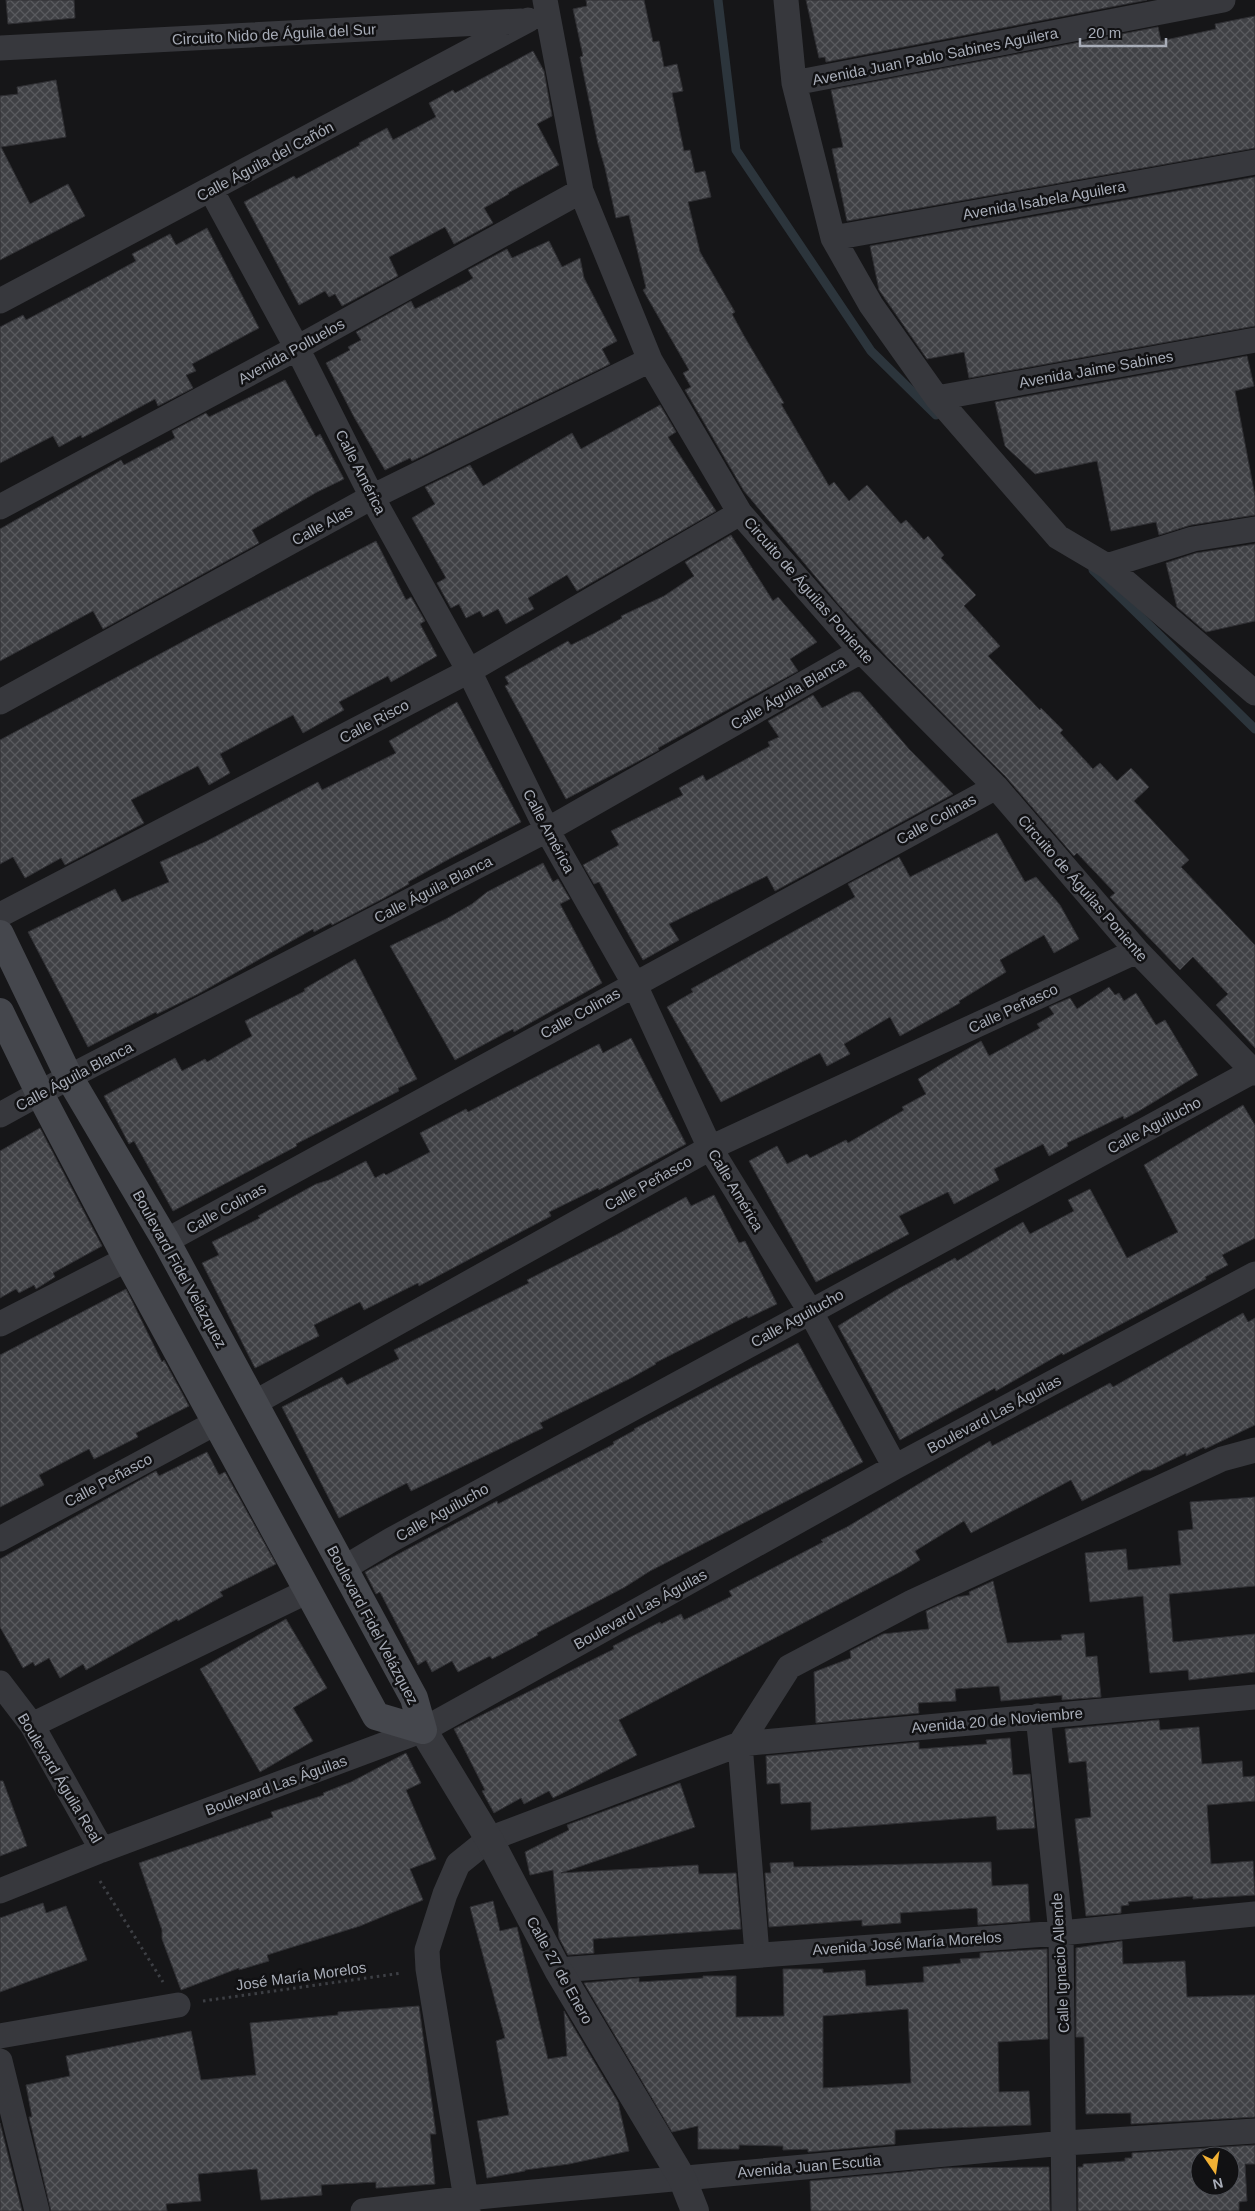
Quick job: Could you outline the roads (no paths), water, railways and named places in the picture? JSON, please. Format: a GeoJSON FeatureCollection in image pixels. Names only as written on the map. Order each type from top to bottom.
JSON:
{"type":"FeatureCollection","features":[{"type":"Feature","properties":{"kind":"main road","name":"Boulevard Fidel Velázquez"},"geometry":{"type":"LineString","coordinates":[[0,934],[69,1077],[166,1241],[344,1568],[414,1698],[424,1730]]}},
{"type":"Feature","properties":{"kind":"main road","name":"Boulevard Fidel Velázquez"},"geometry":{"type":"LineString","coordinates":[[0,1012],[40,1094],[127,1259],[376,1716],[424,1730]]}},
{"type":"Feature","properties":{"kind":"street"},"geometry":{"type":"LineString","coordinates":[[786,0],[794,83],[833,238],[871,305],[937,398],[1058,537],[1107,566],[1255,692]]}},
{"type":"Feature","properties":{"kind":"street","name":"Avenida Juan Pablo Sabines Aguilera"},"geometry":{"type":"LineString","coordinates":[[794,83],[1223,0]]}},
{"type":"Feature","properties":{"kind":"street","name":"Circuito Nido de Águila del Sur"},"geometry":{"type":"LineString","coordinates":[[0,48],[540,12]]}},
{"type":"Feature","properties":{"kind":"street","name":"Calle Águila del Cañón"},"geometry":{"type":"LineString","coordinates":[[0,301],[540,12]]}},
{"type":"Feature","properties":{"kind":"street","name":"Circuito de Águilas Poniente"},"geometry":{"type":"LineString","coordinates":[[540,12],[581,190],[650,360],[740,513],[861,651],[996,787],[1137,951],[1254,1072]]}},
{"type":"Feature","properties":{"kind":"street","name":"Avenida Isabela Aguilera"},"geometry":{"type":"LineString","coordinates":[[833,238],[1255,162]]}},
{"type":"Feature","properties":{"kind":"street","name":"Calle América"},"geometry":{"type":"LineString","coordinates":[[210,190],[297,348],[372,497],[469,671],[547,830],[634,984],[710,1148],[810,1311],[895,1467]]}},
{"type":"Feature","properties":{"kind":"street","name":"Avenida Polluelos"},"geometry":{"type":"LineString","coordinates":[[0,507],[297,348],[581,190]]}},
{"type":"Feature","properties":{"kind":"street","name":"Avenida Jaime Sabines"},"geometry":{"type":"LineString","coordinates":[[937,398],[1255,340]]}},
{"type":"Feature","properties":{"kind":"street","name":"Calle Alas"},"geometry":{"type":"LineString","coordinates":[[0,702],[372,497],[650,360]]}},
{"type":"Feature","properties":{"kind":"street","name":"Calle Risco"},"geometry":{"type":"LineString","coordinates":[[0,915],[469,671],[740,513]]}},
{"type":"Feature","properties":{"kind":"street"},"geometry":{"type":"LineString","coordinates":[[1107,566],[1193,539],[1255,530]]}},
{"type":"Feature","properties":{"kind":"street","name":"Calle Águila Blanca"},"geometry":{"type":"LineString","coordinates":[[0,1115],[69,1077],[547,830],[861,651]]}},
{"type":"Feature","properties":{"kind":"street","name":"Calle Colinas"},"geometry":{"type":"LineString","coordinates":[[166,1241],[996,787]]}},
{"type":"Feature","properties":{"kind":"street","name":"Calle Peñasco"},"geometry":{"type":"LineString","coordinates":[[254,1403],[710,1148],[1137,951]]}},
{"type":"Feature","properties":{"kind":"street","name":"Calle Aguilucho"},"geometry":{"type":"LineString","coordinates":[[344,1568],[391,1540],[810,1311],[1254,1072]]}},
{"type":"Feature","properties":{"kind":"street"},"geometry":{"type":"LineString","coordinates":[[0,1324],[127,1259]]}},
{"type":"Feature","properties":{"kind":"street","name":"Boulevard Las Águilas"},"geometry":{"type":"LineString","coordinates":[[0,1891],[94,1853],[424,1730],[895,1467],[1255,1274]]}},
{"type":"Feature","properties":{"kind":"street","name":"Calle Peñasco"},"geometry":{"type":"LineString","coordinates":[[0,1539],[217,1422]]}},
{"type":"Feature","properties":{"kind":"street"},"geometry":{"type":"LineString","coordinates":[[757,1954],[740,1744],[789,1667],[930,1594],[1222,1459],[1255,1450]]}},
{"type":"Feature","properties":{"kind":"street"},"geometry":{"type":"LineString","coordinates":[[32,1725],[308,1591]]}},
{"type":"Feature","properties":{"kind":"street","name":"Boulevard Águila Real"},"geometry":{"type":"LineString","coordinates":[[0,1683],[32,1725],[94,1853]]}},
{"type":"Feature","properties":{"kind":"street","name":"Avenida 20 de Noviembre"},"geometry":{"type":"LineString","coordinates":[[468,2205],[428,1969],[427,1950],[445,1894],[458,1864],[489,1839],[740,1744],[1255,1696]]}},
{"type":"Feature","properties":{"kind":"street","name":"Calle Ignacio Allende"},"geometry":{"type":"LineString","coordinates":[[1038,1716],[1061,1932],[1065,2143],[1064,2211]]}},
{"type":"Feature","properties":{"kind":"street","name":"Calle 27 de Enero"},"geometry":{"type":"LineString","coordinates":[[424,1730],[489,1839],[558,1970],[682,2178],[695,2211]]}},
{"type":"Feature","properties":{"kind":"street","name":"Avenida José María Morelos"},"geometry":{"type":"LineString","coordinates":[[558,1970],[1061,1932],[1255,1914]]}},
{"type":"Feature","properties":{"kind":"street"},"geometry":{"type":"LineString","coordinates":[[0,2036],[178,2005]]}},
{"type":"Feature","properties":{"kind":"street"},"geometry":{"type":"LineString","coordinates":[[0,2061],[37,2211]]}},
{"type":"Feature","properties":{"kind":"street","name":"Avenida Juan Escutia"},"geometry":{"type":"LineString","coordinates":[[363,2211],[468,2205],[682,2178],[1065,2143],[1255,2131]]}},
{"type":"Feature","properties":{"kind":"waterway"},"geometry":{"type":"LineString","coordinates":[[718,0],[736,150],[871,351],[936,415]]}},
{"type":"Feature","properties":{"kind":"waterway"},"geometry":{"type":"LineString","coordinates":[[1093,570],[1255,729]]}}]}
